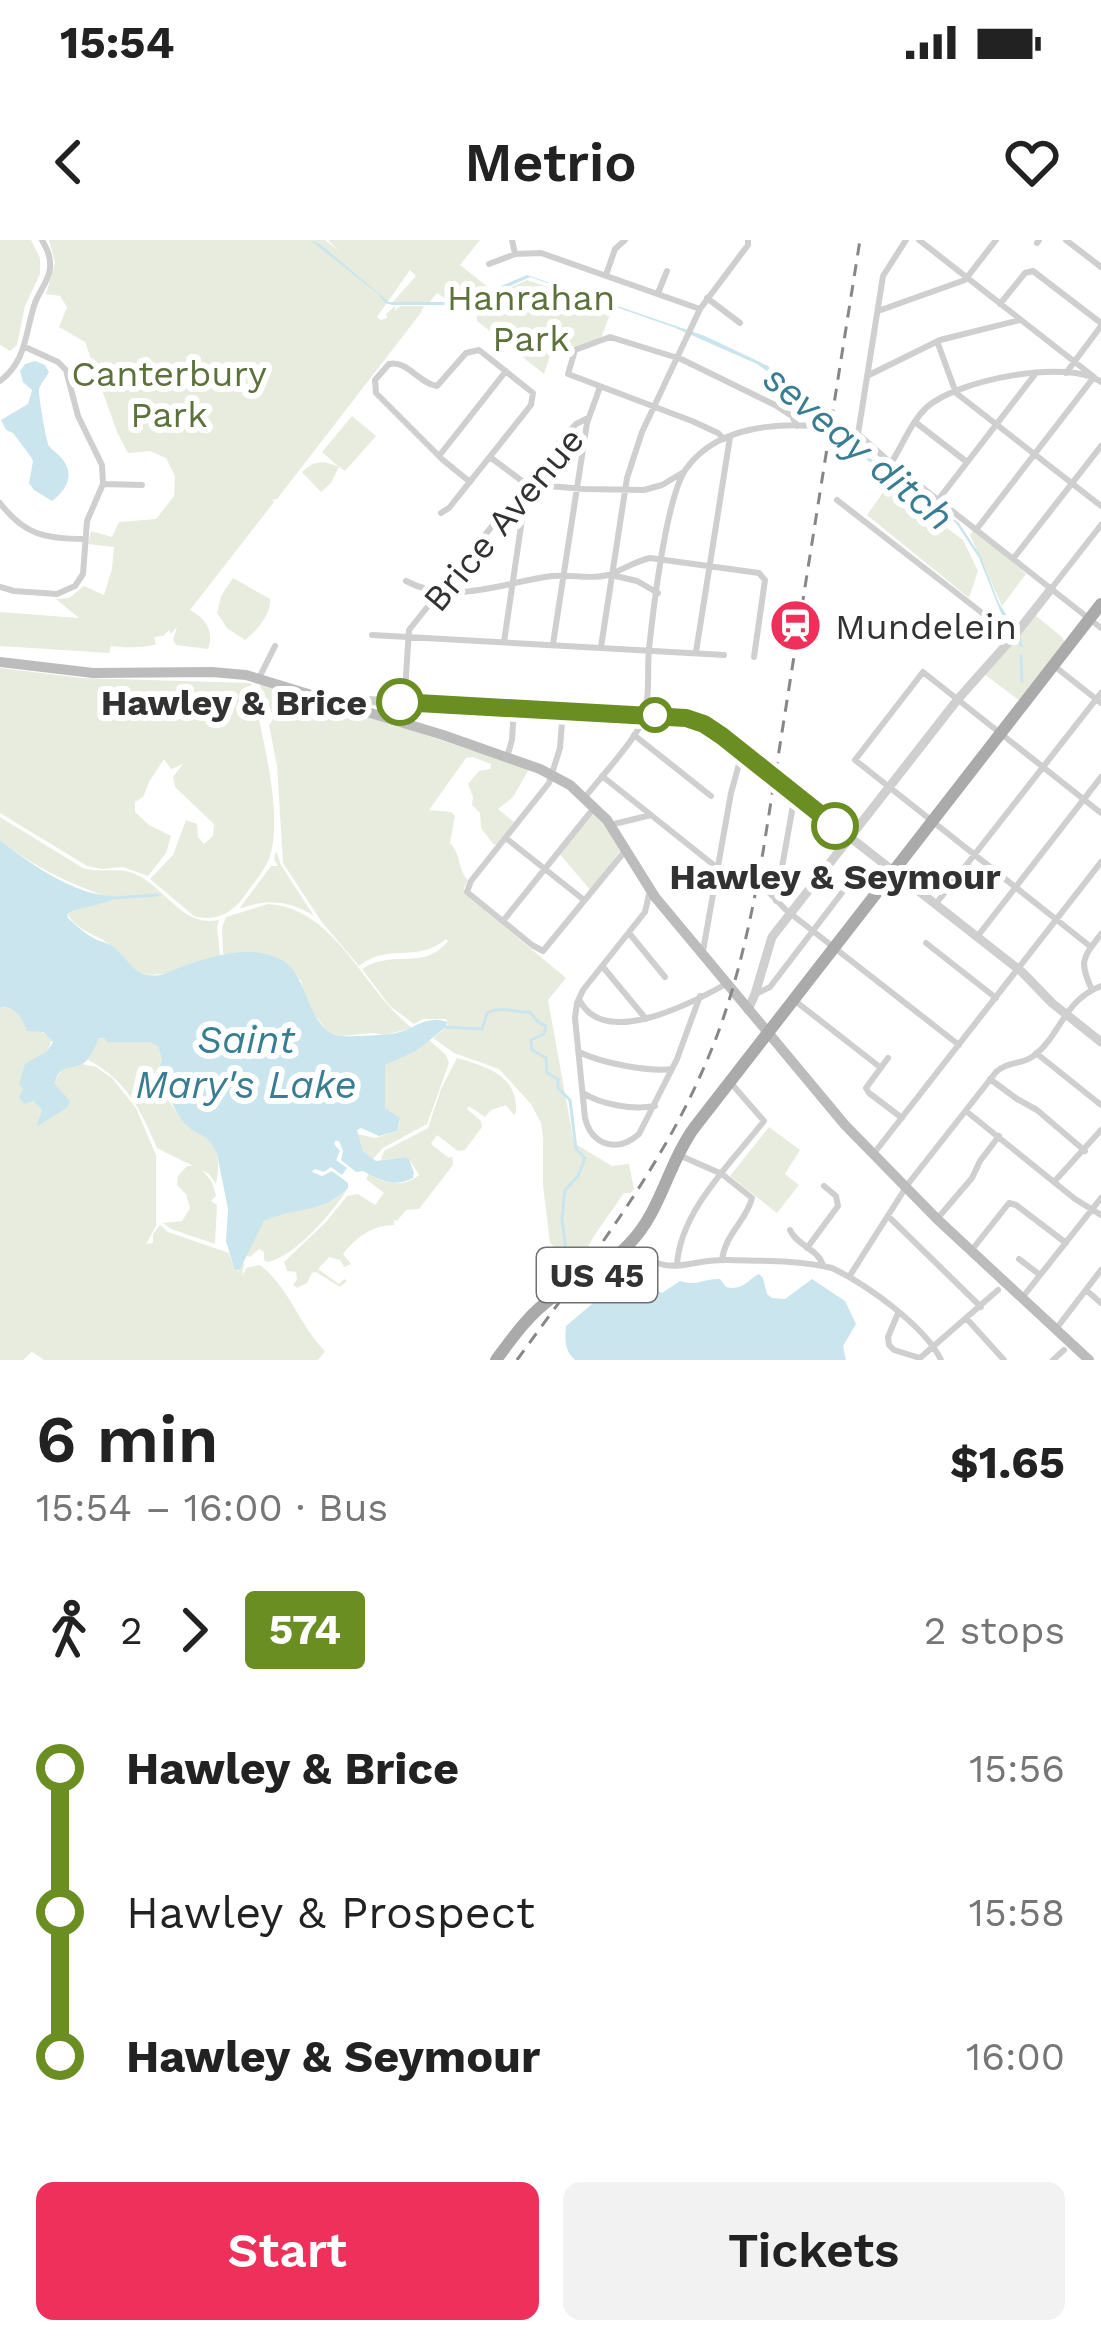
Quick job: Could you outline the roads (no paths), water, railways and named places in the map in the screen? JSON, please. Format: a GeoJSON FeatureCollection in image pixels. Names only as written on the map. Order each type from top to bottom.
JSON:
{"type":"FeatureCollection","features":[{"type":"Feature","properties":{"kind":"main road","name":"US 45"},"geometry":{"type":"LineString","coordinates":[[499,1360],[545,1308],[612,1266],[650,1227],[691,1131],[1001,733],[1060,667],[1101,604]]}},
{"type":"Feature","properties":{"kind":"main road"},"geometry":{"type":"LineString","coordinates":[[0,662],[99,673],[212,672],[259,678],[551,774],[590,802],[610,825],[650,890],[766,1034],[873,1155],[1089,1360]]}},
{"type":"Feature","properties":{"kind":"street"},"geometry":{"type":"LineString","coordinates":[[0,381],[25,347],[32,312],[50,270],[42,240]]}},
{"type":"Feature","properties":{"kind":"street"},"geometry":{"type":"LineString","coordinates":[[512,240],[514,254]]}},
{"type":"Feature","properties":{"kind":"street"},"geometry":{"type":"LineString","coordinates":[[606,275],[615,249],[625,240]]}},
{"type":"Feature","properties":{"kind":"street"},"geometry":{"type":"LineString","coordinates":[[601,646],[634,451],[700,309],[748,240]]}},
{"type":"Feature","properties":{"kind":"street"},"geometry":{"type":"LineString","coordinates":[[858,434],[885,270],[906,240]]}},
{"type":"Feature","properties":{"kind":"street"},"geometry":{"type":"LineString","coordinates":[[919,240],[1097,379]]}},
{"type":"Feature","properties":{"kind":"street"},"geometry":{"type":"LineString","coordinates":[[878,310],[957,284],[996,240]]}},
{"type":"Feature","properties":{"kind":"street"},"geometry":{"type":"LineString","coordinates":[[1066,240],[1101,267]]}},
{"type":"Feature","properties":{"kind":"street"},"geometry":{"type":"LineString","coordinates":[[489,264],[514,254],[541,253],[700,309]]}},
{"type":"Feature","properties":{"kind":"street"},"geometry":{"type":"LineString","coordinates":[[658,293],[667,271]]}},
{"type":"Feature","properties":{"kind":"street"},"geometry":{"type":"LineString","coordinates":[[1000,304],[1024,273],[1033,271],[1101,325],[1066,374]]}},
{"type":"Feature","properties":{"kind":"street"},"geometry":{"type":"LineString","coordinates":[[707,298],[740,323]]}},
{"type":"Feature","properties":{"kind":"street"},"geometry":{"type":"LineString","coordinates":[[867,376],[937,341],[1020,320]]}},
{"type":"Feature","properties":{"kind":"street"},"geometry":{"type":"LineString","coordinates":[[727,438],[568,374],[576,349],[608,337],[677,358],[776,405],[797,426]]}},
{"type":"Feature","properties":{"kind":"street"},"geometry":{"type":"LineString","coordinates":[[937,341],[954,391],[1101,506]]}},
{"type":"Feature","properties":{"kind":"street"},"geometry":{"type":"LineString","coordinates":[[0,587],[57,594],[79,583],[87,521],[104,484],[102,465],[78,416],[66,370],[25,347]]}},
{"type":"Feature","properties":{"kind":"street"},"geometry":{"type":"LineString","coordinates":[[441,513],[449,508],[470,482],[490,457],[531,405],[532,392],[483,352],[466,353],[437,386],[399,363],[390,363],[380,373],[376,393],[470,482]]}},
{"type":"Feature","properties":{"kind":"street"},"geometry":{"type":"LineString","coordinates":[[439,456],[506,371]]}},
{"type":"Feature","properties":{"kind":"street"},"geometry":{"type":"LineString","coordinates":[[891,464],[915,422],[930,405],[954,391],[1036,373],[1097,379]]}},
{"type":"Feature","properties":{"kind":"street"},"geometry":{"type":"LineString","coordinates":[[938,500],[1036,373]]}},
{"type":"Feature","properties":{"kind":"street"},"geometry":{"type":"LineString","coordinates":[[976,530],[1097,379]]}},
{"type":"Feature","properties":{"kind":"street","name":"Brice Avenue"},"geometry":{"type":"LineString","coordinates":[[403,722],[410,630],[567,433],[588,418],[600,387]]}},
{"type":"Feature","properties":{"kind":"street"},"geometry":{"type":"LineString","coordinates":[[553,644],[588,418]]}},
{"type":"Feature","properties":{"kind":"street"},"geometry":{"type":"LineString","coordinates":[[915,422],[967,462]]}},
{"type":"Feature","properties":{"kind":"street"},"geometry":{"type":"LineString","coordinates":[[490,457],[526,484],[625,492],[653,488],[685,471],[727,438],[749,430],[797,426],[858,434],[1051,589],[1090,627]]}},
{"type":"Feature","properties":{"kind":"street"},"geometry":{"type":"LineString","coordinates":[[696,652],[727,438]]}},
{"type":"Feature","properties":{"kind":"street"},"geometry":{"type":"LineString","coordinates":[[1013,559],[1101,446]]}},
{"type":"Feature","properties":{"kind":"street"},"geometry":{"type":"LineString","coordinates":[[502,922],[590,802],[602,776],[645,715],[663,558],[673,498],[685,471]]}},
{"type":"Feature","properties":{"kind":"street"},"geometry":{"type":"LineString","coordinates":[[104,484],[142,485]]}},
{"type":"Feature","properties":{"kind":"street"},"geometry":{"type":"LineString","coordinates":[[504,642],[526,484]]}},
{"type":"Feature","properties":{"kind":"street"},"geometry":{"type":"LineString","coordinates":[[837,500],[1015,634]]}},
{"type":"Feature","properties":{"kind":"street"},"geometry":{"type":"LineString","coordinates":[[0,503],[40,536],[85,539]]}},
{"type":"Feature","properties":{"kind":"street"},"geometry":{"type":"LineString","coordinates":[[504,511],[524,515]]}},
{"type":"Feature","properties":{"kind":"street"},"geometry":{"type":"LineString","coordinates":[[748,1010],[770,940],[1101,525]]}},
{"type":"Feature","properties":{"kind":"street"},"geometry":{"type":"LineString","coordinates":[[611,575],[642,560],[663,558],[763,574],[754,657]]}},
{"type":"Feature","properties":{"kind":"street"},"geometry":{"type":"LineString","coordinates":[[406,581],[442,590],[483,590],[563,575],[611,575],[658,592]]}},
{"type":"Feature","properties":{"kind":"street"},"geometry":{"type":"LineString","coordinates":[[372,635],[724,655]]}},
{"type":"Feature","properties":{"kind":"street"},"geometry":{"type":"LineString","coordinates":[[259,678],[273,650]]}},
{"type":"Feature","properties":{"kind":"street"},"geometry":{"type":"LineString","coordinates":[[935,905],[1099,698],[1060,667]]}},
{"type":"Feature","properties":{"kind":"street"},"geometry":{"type":"LineString","coordinates":[[1091,947],[855,760],[923,672],[1101,813]]}},
{"type":"Feature","properties":{"kind":"street"},"geometry":{"type":"LineString","coordinates":[[329,700],[681,717],[698,722],[1018,969],[1101,1042]]}},
{"type":"Feature","properties":{"kind":"street"},"geometry":{"type":"LineString","coordinates":[[507,757],[514,708]]}},
{"type":"Feature","properties":{"kind":"street"},"geometry":{"type":"LineString","coordinates":[[563,710],[560,748],[545,788],[467,886],[468,894],[541,951],[625,850]]}},
{"type":"Feature","properties":{"kind":"street"},"geometry":{"type":"LineString","coordinates":[[633,735],[711,796]]}},
{"type":"Feature","properties":{"kind":"street"},"geometry":{"type":"LineString","coordinates":[[702,955],[742,752]]}},
{"type":"Feature","properties":{"kind":"street"},"geometry":{"type":"LineString","coordinates":[[602,776],[718,868],[759,882],[833,948],[959,1045]]}},
{"type":"Feature","properties":{"kind":"street"},"geometry":{"type":"LineString","coordinates":[[977,937],[1101,777]]}},
{"type":"Feature","properties":{"kind":"street"},"geometry":{"type":"LineString","coordinates":[[776,901],[795,794]]}},
{"type":"Feature","properties":{"kind":"street"},"geometry":{"type":"LineString","coordinates":[[610,825],[651,815]]}},
{"type":"Feature","properties":{"kind":"street"},"geometry":{"type":"LineString","coordinates":[[506,838],[584,900]]}},
{"type":"Feature","properties":{"kind":"street"},"geometry":{"type":"LineString","coordinates":[[873,1155],[1101,862]]}},
{"type":"Feature","properties":{"kind":"street"},"geometry":{"type":"LineString","coordinates":[[755,994],[770,987],[854,877]]}},
{"type":"Feature","properties":{"kind":"street"},"geometry":{"type":"LineString","coordinates":[[650,890],[645,912],[579,998],[575,1013],[590,1132],[602,1143],[617,1146],[634,1139],[655,1106],[700,996]]}},
{"type":"Feature","properties":{"kind":"street"},"geometry":{"type":"LineString","coordinates":[[628,933],[664,977]]}},
{"type":"Feature","properties":{"kind":"street"},"geometry":{"type":"LineString","coordinates":[[849,1277],[906,1189],[990,1079],[1004,1064],[1036,1053],[1078,999],[1096,988],[1082,965],[1101,934]]}},
{"type":"Feature","properties":{"kind":"street"},"geometry":{"type":"LineString","coordinates":[[926,943],[996,998]]}},
{"type":"Feature","properties":{"kind":"street"},"geometry":{"type":"LineString","coordinates":[[602,966],[646,1019]]}},
{"type":"Feature","properties":{"kind":"street"},"geometry":{"type":"LineString","coordinates":[[579,998],[584,1010],[595,1017],[629,1023],[726,984]]}},
{"type":"Feature","properties":{"kind":"street"},"geometry":{"type":"LineString","coordinates":[[793,1000],[881,1068]]}},
{"type":"Feature","properties":{"kind":"street"},"geometry":{"type":"LineString","coordinates":[[579,1052],[620,1064],[672,1069]]}},
{"type":"Feature","properties":{"kind":"street"},"geometry":{"type":"LineString","coordinates":[[1036,1053],[1101,1105]]}},
{"type":"Feature","properties":{"kind":"street"},"geometry":{"type":"LineString","coordinates":[[888,1058],[867,1091],[902,1118]]}},
{"type":"Feature","properties":{"kind":"street"},"geometry":{"type":"LineString","coordinates":[[990,1079],[1085,1151]]}},
{"type":"Feature","properties":{"kind":"street"},"geometry":{"type":"LineString","coordinates":[[677,1266],[688,1222],[764,1121],[729,1082]]}},
{"type":"Feature","properties":{"kind":"street"},"geometry":{"type":"LineString","coordinates":[[583,1092],[597,1100],[639,1108],[655,1106]]}},
{"type":"Feature","properties":{"kind":"street"},"geometry":{"type":"LineString","coordinates":[[965,1111],[1101,1214]]}},
{"type":"Feature","properties":{"kind":"street"},"geometry":{"type":"LineString","coordinates":[[1054,1182],[1101,1130]]}},
{"type":"Feature","properties":{"kind":"street"},"geometry":{"type":"LineString","coordinates":[[937,1219],[964,1190],[999,1136]]}},
{"type":"Feature","properties":{"kind":"street"},"geometry":{"type":"LineString","coordinates":[[678,1155],[722,1174],[753,1201],[728,1236],[722,1260]]}},
{"type":"Feature","properties":{"kind":"street"},"geometry":{"type":"LineString","coordinates":[[807,1249],[838,1207],[836,1196],[824,1186]]}},
{"type":"Feature","properties":{"kind":"street"},"geometry":{"type":"LineString","coordinates":[[1022,1298],[1101,1198]]}},
{"type":"Feature","properties":{"kind":"street"},"geometry":{"type":"LineString","coordinates":[[971,1251],[1009,1203],[1066,1243]]}},
{"type":"Feature","properties":{"kind":"street"},"geometry":{"type":"LineString","coordinates":[[889,1216],[981,1306]]}},
{"type":"Feature","properties":{"kind":"street"},"geometry":{"type":"LineString","coordinates":[[790,1230],[824,1266]]}},
{"type":"Feature","properties":{"kind":"street"},"geometry":{"type":"LineString","coordinates":[[631,1247],[657,1262],[677,1266],[722,1260],[824,1266],[849,1277],[926,1334],[941,1360]]}},
{"type":"Feature","properties":{"kind":"street"},"geometry":{"type":"LineString","coordinates":[[1019,1259],[1040,1275]]}},
{"type":"Feature","properties":{"kind":"street"},"geometry":{"type":"LineString","coordinates":[[1056,1329],[1101,1270]]}},
{"type":"Feature","properties":{"kind":"street"},"geometry":{"type":"LineString","coordinates":[[898,1313],[888,1337],[890,1347],[920,1358],[998,1290]]}},
{"type":"Feature","properties":{"kind":"street"},"geometry":{"type":"LineString","coordinates":[[1086,1290],[1101,1303]]}},
{"type":"Feature","properties":{"kind":"street"},"geometry":{"type":"LineString","coordinates":[[967,1319],[1004,1360]]}},
{"type":"Feature","properties":{"kind":"street"},"geometry":{"type":"LineString","coordinates":[[1053,1360],[1064,1350]]}},
{"type":"Feature","properties":{"kind":"water"},"geometry":{"type":"Polygon","coordinates":[[[310,240],[389,302],[463,302],[527,275],[705,336],[768,366],[820,422],[959,523],[980,555],[1023,647],[1001,613],[979,558],[956,523],[815,423],[757,364],[673,327],[530,277],[469,305],[392,305],[310,240]]]}},
{"type":"Feature","properties":{"kind":"water"},"geometry":{"type":"Polygon","coordinates":[[[35,361],[49,372],[39,389],[49,446],[68,472],[65,487],[52,501],[29,483],[33,461],[1,420],[28,404],[32,390],[20,371],[35,361]]]}},
{"type":"Feature","properties":{"kind":"water","name":"Saint Mary's Lake"},"geometry":{"type":"Polygon","coordinates":[[[0,840],[69,885],[114,896],[67,914],[68,918],[114,947],[143,974],[160,975],[215,956],[269,955],[291,967],[321,1025],[330,1032],[386,1034],[427,1021],[447,1022],[416,1051],[385,1065],[385,1108],[400,1118],[397,1131],[379,1136],[357,1130],[363,1151],[376,1161],[409,1159],[413,1178],[393,1183],[356,1172],[341,1160],[343,1151],[335,1141],[340,1151],[336,1160],[347,1168],[342,1175],[331,1167],[312,1172],[322,1176],[332,1171],[348,1188],[318,1206],[264,1221],[235,1271],[226,1241],[228,1209],[217,1154],[207,1139],[183,1122],[168,1097],[158,1093],[154,1081],[162,1059],[158,1046],[99,1038],[87,1061],[57,1076],[54,1083],[70,1101],[67,1108],[36,1127],[42,1110],[33,1101],[24,1104],[19,1083],[25,1064],[53,1042],[43,1032],[27,1031],[14,1011],[0,1007],[0,840]]]}},
{"type":"Feature","properties":{"kind":"water"},"geometry":{"type":"Polygon","coordinates":[[[759,1274],[772,1298],[785,1299],[812,1279],[845,1301],[856,1324],[843,1346],[846,1360],[575,1360],[567,1349],[566,1326],[625,1276],[662,1293],[680,1281],[720,1279],[726,1287],[736,1288],[759,1274]]]}},
{"type":"Feature","properties":{"kind":"waterway"},"geometry":{"type":"LineString","coordinates":[[1021,656],[1022,681]]}},
{"type":"Feature","properties":{"kind":"waterway"},"geometry":{"type":"LineString","coordinates":[[114,898],[158,895]]}},
{"type":"Feature","properties":{"kind":"waterway"},"geometry":{"type":"LineString","coordinates":[[446,1027],[482,1029],[487,1013],[503,1009],[530,1012],[546,1026],[544,1034],[531,1040],[532,1050],[546,1058],[547,1073],[558,1079],[558,1088],[570,1100],[576,1149],[585,1158],[578,1176],[565,1190],[562,1219],[567,1258],[562,1275],[567,1283]]}},
{"type":"Feature","properties":{"kind":"railway"},"geometry":{"type":"LineString","coordinates":[[517,1360],[619,1218],[666,1143],[705,1065],[733,987],[763,852],[860,240]]}},
{"type":"Feature","properties":{"kind":"place","name":"Mundelein"},"geometry":{"type":"Point","coordinates":[796,626]}},
{"type":"Feature","properties":{"kind":"place","name":"Hawley & Brice"},"geometry":{"type":"Point","coordinates":[400,702]}},
{"type":"Feature","properties":{"kind":"place","name":"Hawley & Seymour"},"geometry":{"type":"Point","coordinates":[835,826]}},
{"type":"Feature","properties":{"kind":"park label","name":"Hanrahan Park"},"geometry":{"type":"Point","coordinates":[531,318]}},
{"type":"Feature","properties":{"kind":"park label","name":"Canterbury Park"},"geometry":{"type":"Point","coordinates":[169,394]}},
{"type":"Feature","properties":{"kind":"water label","name":"seveay ditch"},"geometry":{"type":"Point","coordinates":[859,447]}}]}
